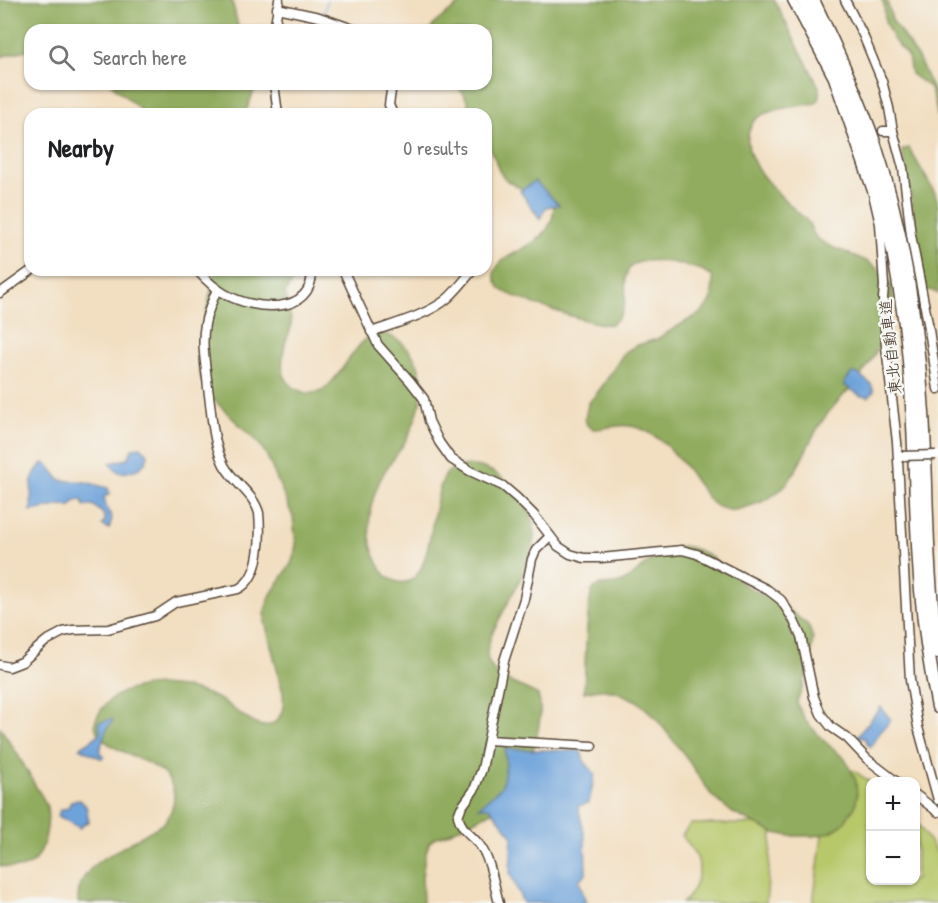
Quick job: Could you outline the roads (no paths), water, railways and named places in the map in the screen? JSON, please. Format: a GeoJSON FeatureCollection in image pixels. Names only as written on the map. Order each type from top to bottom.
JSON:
{"type":"FeatureCollection","features":[{"type":"Feature","properties":{"kind":"highway","name":"東北自動車道"},"geometry":{"type":"LineString","coordinates":[[803,0],[828,52],[878,182],[900,287],[913,414],[921,590],[938,707]]}},
{"type":"Feature","properties":{"kind":"highway","name":"東北自動車道"},"geometry":{"type":"LineString","coordinates":[[813,0],[836,47],[873,140],[886,181],[909,286],[923,413],[930,590],[938,652]]}},
{"type":"Feature","properties":{"kind":"street"},"geometry":{"type":"LineString","coordinates":[[792,0],[833,78],[856,139],[880,224],[883,298],[899,457],[910,680],[920,736],[938,800]]}},
{"type":"Feature","properties":{"kind":"street"},"geometry":{"type":"LineString","coordinates":[[845,0],[863,35],[882,81],[889,108],[903,168],[911,235],[938,389]]}},
{"type":"Feature","properties":{"kind":"street"},"geometry":{"type":"LineString","coordinates":[[275,24],[278,4],[340,24]]}},
{"type":"Feature","properties":{"kind":"street"},"geometry":{"type":"LineString","coordinates":[[275,90],[277,108]]}},
{"type":"Feature","properties":{"kind":"street"},"geometry":{"type":"LineString","coordinates":[[390,108],[391,90]]}},
{"type":"Feature","properties":{"kind":"street"},"geometry":{"type":"LineString","coordinates":[[883,131],[893,131]]}},
{"type":"Feature","properties":{"kind":"street"},"geometry":{"type":"LineString","coordinates":[[0,293],[24,276]]}},
{"type":"Feature","properties":{"kind":"street"},"geometry":{"type":"LineString","coordinates":[[203,276],[227,295],[245,303],[266,306],[284,305],[303,297],[311,286],[312,276]]}},
{"type":"Feature","properties":{"kind":"street"},"geometry":{"type":"LineString","coordinates":[[346,276],[378,345],[424,399],[429,421],[439,442],[451,459],[470,471],[503,486],[534,515],[558,546],[570,554],[584,558],[682,550],[714,562],[768,590],[781,600],[794,619],[801,636],[814,697],[821,714],[831,727],[890,777]]}},
{"type":"Feature","properties":{"kind":"street"},"geometry":{"type":"LineString","coordinates":[[371,332],[413,317],[443,301],[467,276]]}},
{"type":"Feature","properties":{"kind":"street"},"geometry":{"type":"LineString","coordinates":[[0,665],[9,667],[22,662],[46,641],[63,632],[108,629],[149,618],[168,609],[176,602],[238,589],[251,578],[258,549],[259,513],[251,499],[229,472],[219,454],[206,374],[203,345],[205,321],[217,289]]}},
{"type":"Feature","properties":{"kind":"street"},"geometry":{"type":"LineString","coordinates":[[899,457],[937,456]]}},
{"type":"Feature","properties":{"kind":"street"},"geometry":{"type":"LineString","coordinates":[[499,903],[484,853],[464,829],[458,816],[474,790],[482,769],[504,661],[524,599],[532,559],[536,550],[550,537]]}},
{"type":"Feature","properties":{"kind":"street"},"geometry":{"type":"LineString","coordinates":[[488,740],[592,746]]}},
{"type":"Feature","properties":{"kind":"street"},"geometry":{"type":"LineString","coordinates":[[920,799],[938,812]]}},
{"type":"Feature","properties":{"kind":"water"},"geometry":{"type":"Polygon","coordinates":[[[535,181],[559,205],[546,207],[540,219],[520,191],[535,181]]]}},
{"type":"Feature","properties":{"kind":"water"},"geometry":{"type":"Polygon","coordinates":[[[852,373],[856,373],[871,384],[874,391],[869,397],[861,396],[844,385],[852,373]]]}},
{"type":"Feature","properties":{"kind":"water"},"geometry":{"type":"Polygon","coordinates":[[[141,447],[148,454],[145,463],[139,468],[121,473],[110,463],[127,459],[133,448],[141,447]]]}},
{"type":"Feature","properties":{"kind":"water"},"geometry":{"type":"Polygon","coordinates":[[[43,463],[49,466],[60,480],[86,482],[108,488],[110,494],[104,497],[112,518],[109,529],[102,525],[105,521],[103,514],[93,505],[84,506],[82,500],[74,502],[70,507],[62,505],[31,511],[32,480],[43,463]]]}},
{"type":"Feature","properties":{"kind":"water"},"geometry":{"type":"Polygon","coordinates":[[[881,707],[891,720],[871,747],[867,744],[866,739],[856,738],[881,707]]]}},
{"type":"Feature","properties":{"kind":"water"},"geometry":{"type":"Polygon","coordinates":[[[112,719],[102,744],[100,753],[104,756],[103,758],[80,748],[100,732],[99,722],[112,719]]]}},
{"type":"Feature","properties":{"kind":"water"},"geometry":{"type":"Polygon","coordinates":[[[505,749],[581,751],[584,761],[595,774],[589,803],[578,806],[585,838],[586,874],[579,880],[586,903],[523,903],[510,873],[512,835],[489,807],[479,807],[502,786],[506,764],[505,749]]]}},
{"type":"Feature","properties":{"kind":"water"},"geometry":{"type":"Polygon","coordinates":[[[80,800],[86,806],[89,822],[80,828],[58,816],[60,810],[68,808],[71,801],[80,800]]]}},
{"type":"Feature","properties":{"kind":"waterway"},"geometry":{"type":"LineString","coordinates":[[324,14],[327,0]]}}]}
